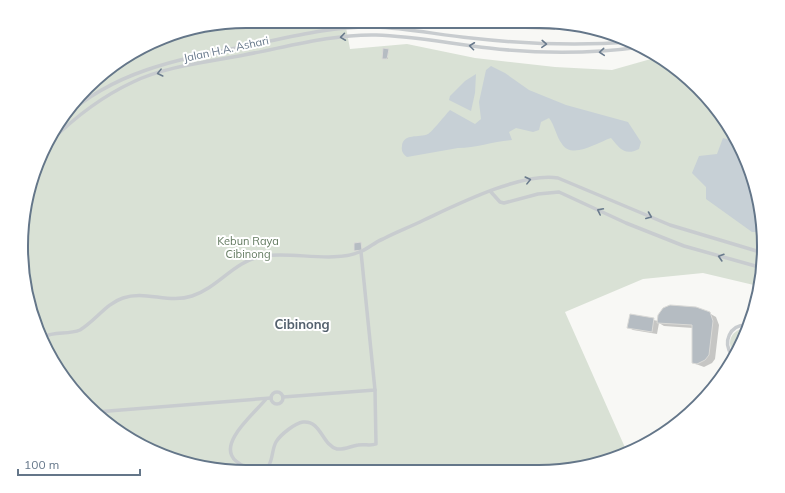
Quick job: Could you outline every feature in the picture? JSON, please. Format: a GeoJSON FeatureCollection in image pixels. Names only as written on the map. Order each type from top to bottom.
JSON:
{"type":"FeatureCollection","features":[{"type":"Feature","properties":{"kind":"lane","name":"Jalan H.A. Ashari"},"geometry":{"type":"LineString","coordinates":[[80,105],[116,82],[145,69],[174,61],[291,36],[344,28]]}},
{"type":"Feature","properties":{"kind":"lane"},"geometry":{"type":"LineString","coordinates":[[375,28],[375,35]]}},
{"type":"Feature","properties":{"kind":"lane","name":"Jalan H.A. Ashari"},"geometry":{"type":"LineString","coordinates":[[384,28],[524,43],[579,45],[616,43]]}},
{"type":"Feature","properties":{"kind":"lane","name":"Jalan H.A. Ashari"},"geometry":{"type":"LineString","coordinates":[[61,131],[72,120],[94,104],[120,89],[146,77],[212,61],[272,49],[347,37],[375,35],[524,50],[598,53],[630,48]]}},
{"type":"Feature","properties":{"kind":"lane"},"geometry":{"type":"LineString","coordinates":[[524,43],[524,50]]}},
{"type":"Feature","properties":{"kind":"lane"},"geometry":{"type":"LineString","coordinates":[[145,69],[146,77]]}},
{"type":"Feature","properties":{"kind":"lane"},"geometry":{"type":"LineString","coordinates":[[47,335],[80,330],[122,298],[132,296],[174,299],[193,296],[209,288],[239,264],[250,259],[280,255],[324,257],[360,252],[387,236],[457,204],[541,177],[558,178],[670,225],[757,251]]}},
{"type":"Feature","properties":{"kind":"lane"},"geometry":{"type":"LineString","coordinates":[[491,192],[500,202],[504,203],[551,191],[566,194],[626,223],[684,246],[756,266]]}},
{"type":"Feature","properties":{"kind":"lane"},"geometry":{"type":"LineString","coordinates":[[269,465],[277,440],[300,422],[308,422],[313,424],[331,445],[338,449],[361,444],[376,444],[374,390],[360,252]]}},
{"type":"Feature","properties":{"kind":"lane"},"geometry":{"type":"LineString","coordinates":[[730,352],[727,346],[729,334],[738,326],[742,326]]}},
{"type":"Feature","properties":{"kind":"lane"},"geometry":{"type":"LineString","coordinates":[[283,397],[374,390]]}},
{"type":"Feature","properties":{"kind":"lane"},"geometry":{"type":"LineString","coordinates":[[103,411],[266,399],[271,398],[275,392],[280,392],[283,397]]}},
{"type":"Feature","properties":{"kind":"lane"},"geometry":{"type":"LineString","coordinates":[[271,398],[272,402],[278,404],[283,401],[283,397]]}},
{"type":"Feature","properties":{"kind":"lane"},"geometry":{"type":"LineString","coordinates":[[241,465],[232,457],[230,451],[232,442],[237,432],[266,399]]}},
{"type":"Feature","properties":{"kind":"green space","name":"Kebun Raya Cibinong"},"geometry":{"type":"Polygon","coordinates":[[[232,28],[346,28],[350,49],[407,44],[475,58],[555,67],[612,70],[651,59],[683,82],[703,102],[728,137],[740,163],[750,190],[757,232],[757,261],[754,285],[703,273],[643,279],[565,312],[625,447],[622,448],[595,458],[553,465],[232,465],[190,458],[137,436],[113,420],[82,391],[57,356],[35,303],[28,261],[28,232],[35,190],[57,137],[82,102],[102,82],[137,57],[176,40],[204,32],[232,28]]]}},
{"type":"Feature","properties":{"kind":"green space"},"geometry":{"type":"Polygon","coordinates":[[[740,329],[731,349],[730,340],[740,329]]]}},
{"type":"Feature","properties":{"kind":"shaded area"},"geometry":{"type":"Polygon","coordinates":[[[491,66],[505,73],[529,90],[566,105],[628,122],[641,142],[639,149],[630,152],[623,150],[611,138],[578,150],[566,148],[560,141],[549,118],[541,122],[539,130],[533,132],[516,128],[509,132],[512,140],[407,157],[404,155],[402,148],[405,139],[428,134],[450,110],[475,124],[481,119],[479,102],[486,70],[491,66]]]}},
{"type":"Feature","properties":{"kind":"shaded area"},"geometry":{"type":"Polygon","coordinates":[[[476,74],[475,93],[471,111],[449,100],[450,96],[465,81],[476,74]]]}},
{"type":"Feature","properties":{"kind":"shaded area"},"geometry":{"type":"Polygon","coordinates":[[[723,138],[729,140],[750,190],[757,232],[752,232],[706,199],[706,187],[692,173],[699,156],[717,154],[723,138]]]}},
{"type":"Feature","properties":{"kind":"building"},"geometry":{"type":"Polygon","coordinates":[[[383,48],[389,49],[387,59],[382,59],[383,48]]]}},
{"type":"Feature","properties":{"kind":"building"},"geometry":{"type":"Polygon","coordinates":[[[361,242],[362,250],[354,251],[354,243],[361,242]]]}},
{"type":"Feature","properties":{"kind":"building"},"geometry":{"type":"Polygon","coordinates":[[[670,305],[696,307],[710,312],[713,321],[709,355],[705,360],[697,364],[692,363],[692,325],[657,323],[658,315],[663,308],[670,305]]]}},
{"type":"Feature","properties":{"kind":"building"},"geometry":{"type":"Polygon","coordinates":[[[630,314],[654,318],[652,332],[627,328],[630,314]]]}},
{"type":"Feature","properties":{"kind":"district","name":"Cibinong"},"geometry":{"type":"Point","coordinates":[302,324]}}]}
